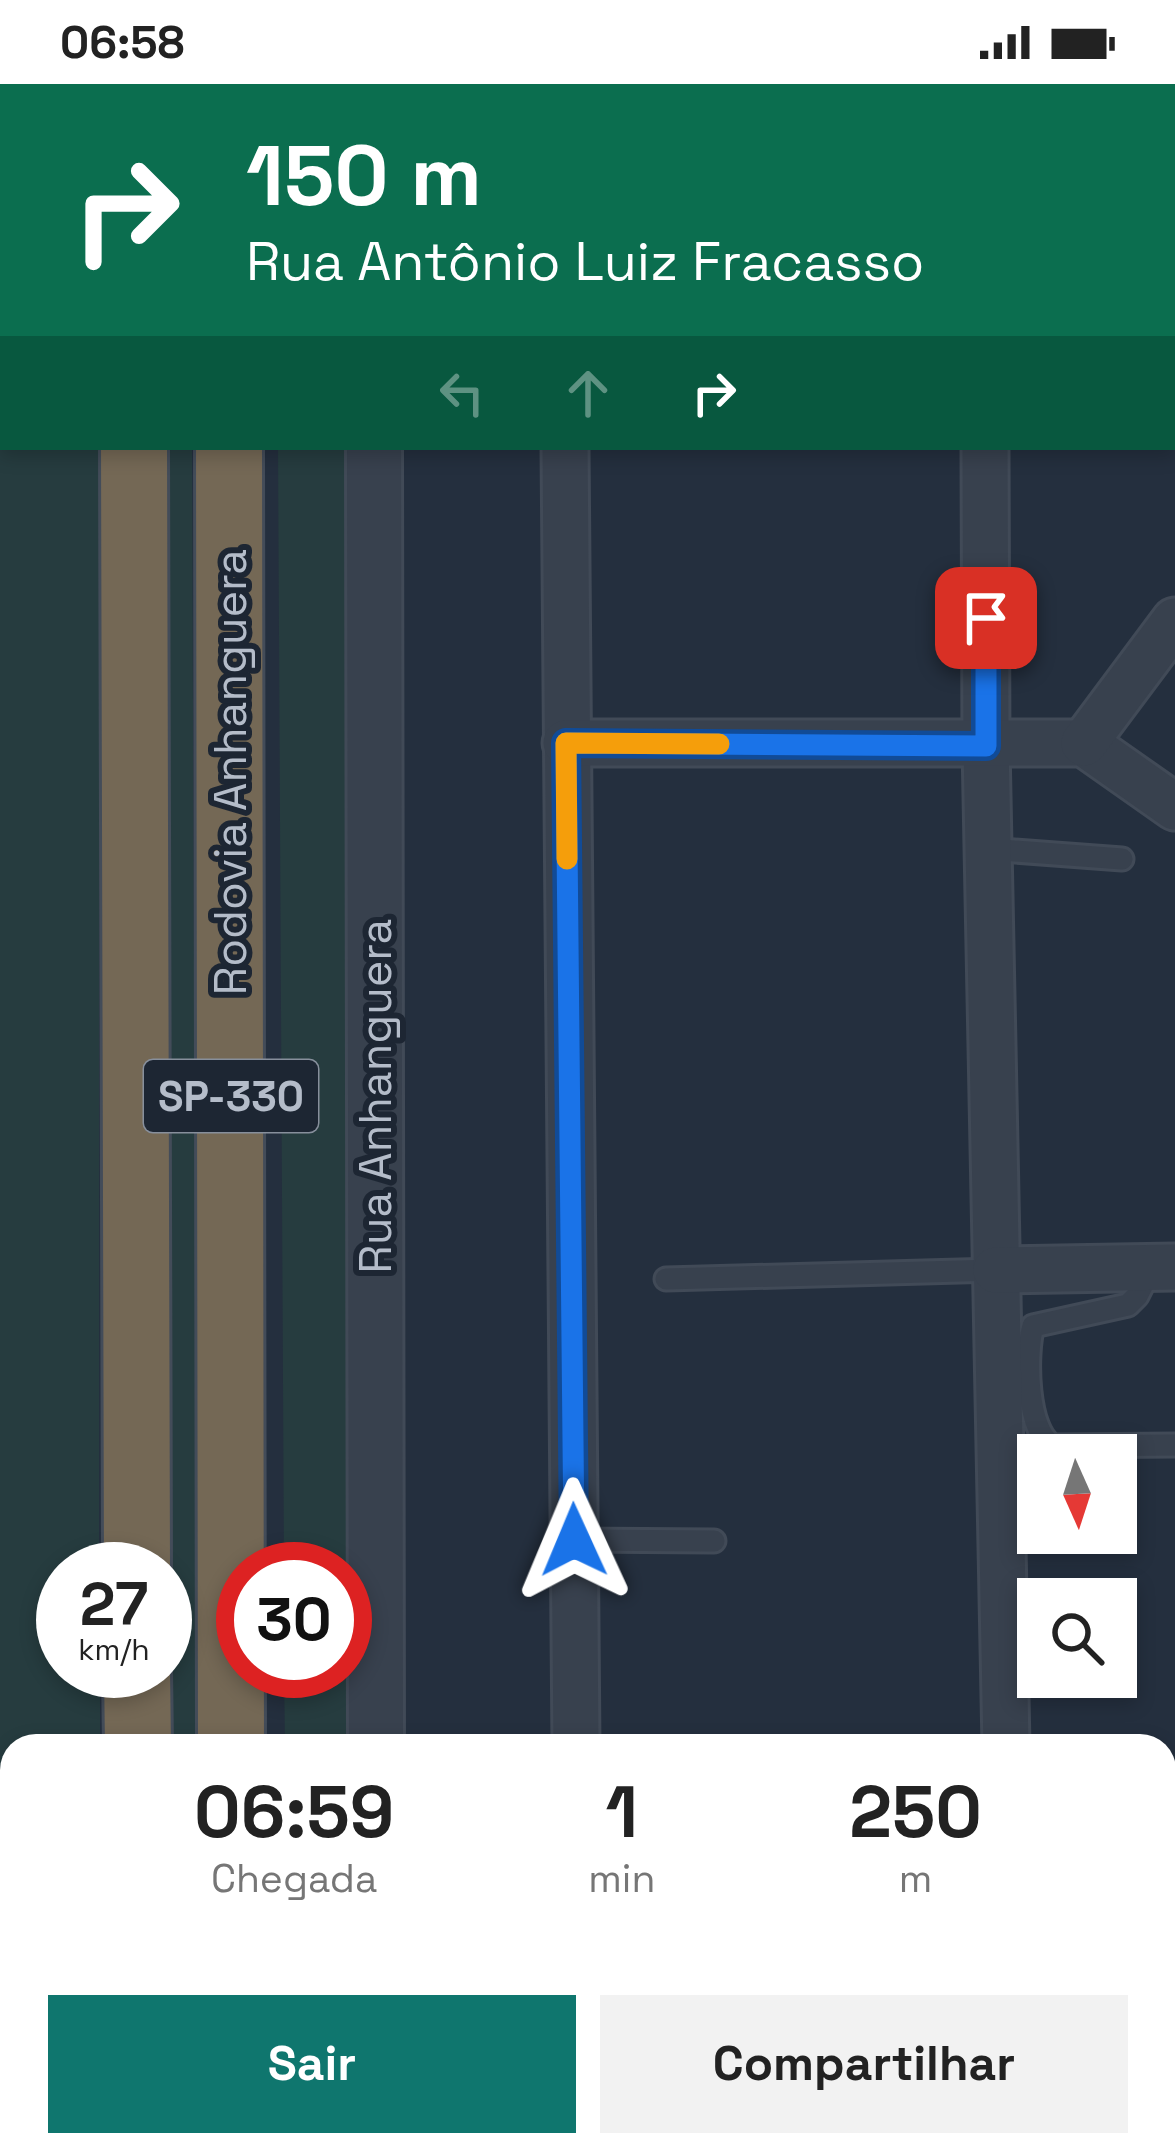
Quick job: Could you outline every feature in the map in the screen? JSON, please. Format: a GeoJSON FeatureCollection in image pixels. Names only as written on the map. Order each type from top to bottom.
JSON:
{"type":"FeatureCollection","features":[{"type":"Feature","properties":{"kind":"highway","name":"Rodovia Anhanguera"},"geometry":{"type":"LineString","coordinates":[[134,450],[137,1542]]}},
{"type":"Feature","properties":{"kind":"highway","name":"Rodovia Anhanguera"},"geometry":{"type":"LineString","coordinates":[[229,450],[232,1734]]}},
{"type":"Feature","properties":{"kind":"highway"},"geometry":{"type":"LineString","coordinates":[[230,651],[248,450]]}},
{"type":"Feature","properties":{"kind":"highway"},"geometry":{"type":"LineString","coordinates":[[137,1698],[138,1734]]}},
{"type":"Feature","properties":{"kind":"street","name":"Rua Anhanguera"},"geometry":{"type":"LineString","coordinates":[[374,450],[376,1734]]}},
{"type":"Feature","properties":{"kind":"street"},"geometry":{"type":"LineString","coordinates":[[565,450],[576,1734]]}},
{"type":"Feature","properties":{"kind":"street"},"geometry":{"type":"LineString","coordinates":[[986,450],[986,746],[1006,1734]]}},
{"type":"Feature","properties":{"kind":"street"},"geometry":{"type":"LineString","coordinates":[[1084,743],[1175,621]]}},
{"type":"Feature","properties":{"kind":"street"},"geometry":{"type":"LineString","coordinates":[[566,743],[1084,743],[1175,807]]}},
{"type":"Feature","properties":{"kind":"street"},"geometry":{"type":"LineString","coordinates":[[996,1270],[1163,1267]]}},
{"type":"Feature","properties":{"kind":"lane"},"geometry":{"type":"LineString","coordinates":[[988,849],[1122,859]]}},
{"type":"Feature","properties":{"kind":"lane"},"geometry":{"type":"LineString","coordinates":[[1163,1267],[1128,1305],[1034,1326],[1033,1418],[1039,1436],[1053,1446],[1175,1445]]}},
{"type":"Feature","properties":{"kind":"lane"},"geometry":{"type":"LineString","coordinates":[[666,1279],[996,1270]]}},
{"type":"Feature","properties":{"kind":"lane"},"geometry":{"type":"LineString","coordinates":[[574,1540],[714,1541]]}},
{"type":"Feature","properties":{"kind":"green space"},"geometry":{"type":"Polygon","coordinates":[[[0,450],[99,450],[99,1542],[36,1542],[36,1698],[100,1698],[100,1734],[0,1734],[0,450]]]}},
{"type":"Feature","properties":{"kind":"green space"},"geometry":{"type":"Polygon","coordinates":[[[157,450],[192,450],[197,1734],[165,1734],[165,1698],[192,1698],[192,1542],[164,1542],[157,450]]]}},
{"type":"Feature","properties":{"kind":"green space"},"geometry":{"type":"Polygon","coordinates":[[[278,450],[352,450],[356,1542],[284,1542],[278,450]]]}},
{"type":"Feature","properties":{"kind":"green space"},"geometry":{"type":"Polygon","coordinates":[[[284,1698],[357,1698],[357,1734],[285,1734],[284,1698]]]}},
{"type":"Feature","properties":{"kind":"slow traffic"},"geometry":{"type":"LineString","coordinates":[[567,859],[566,743],[719,744]]}},
{"type":"Feature","properties":{"kind":"route"},"geometry":{"type":"LineString","coordinates":[[574,1540],[566,743],[986,746],[986,618]]}}]}
